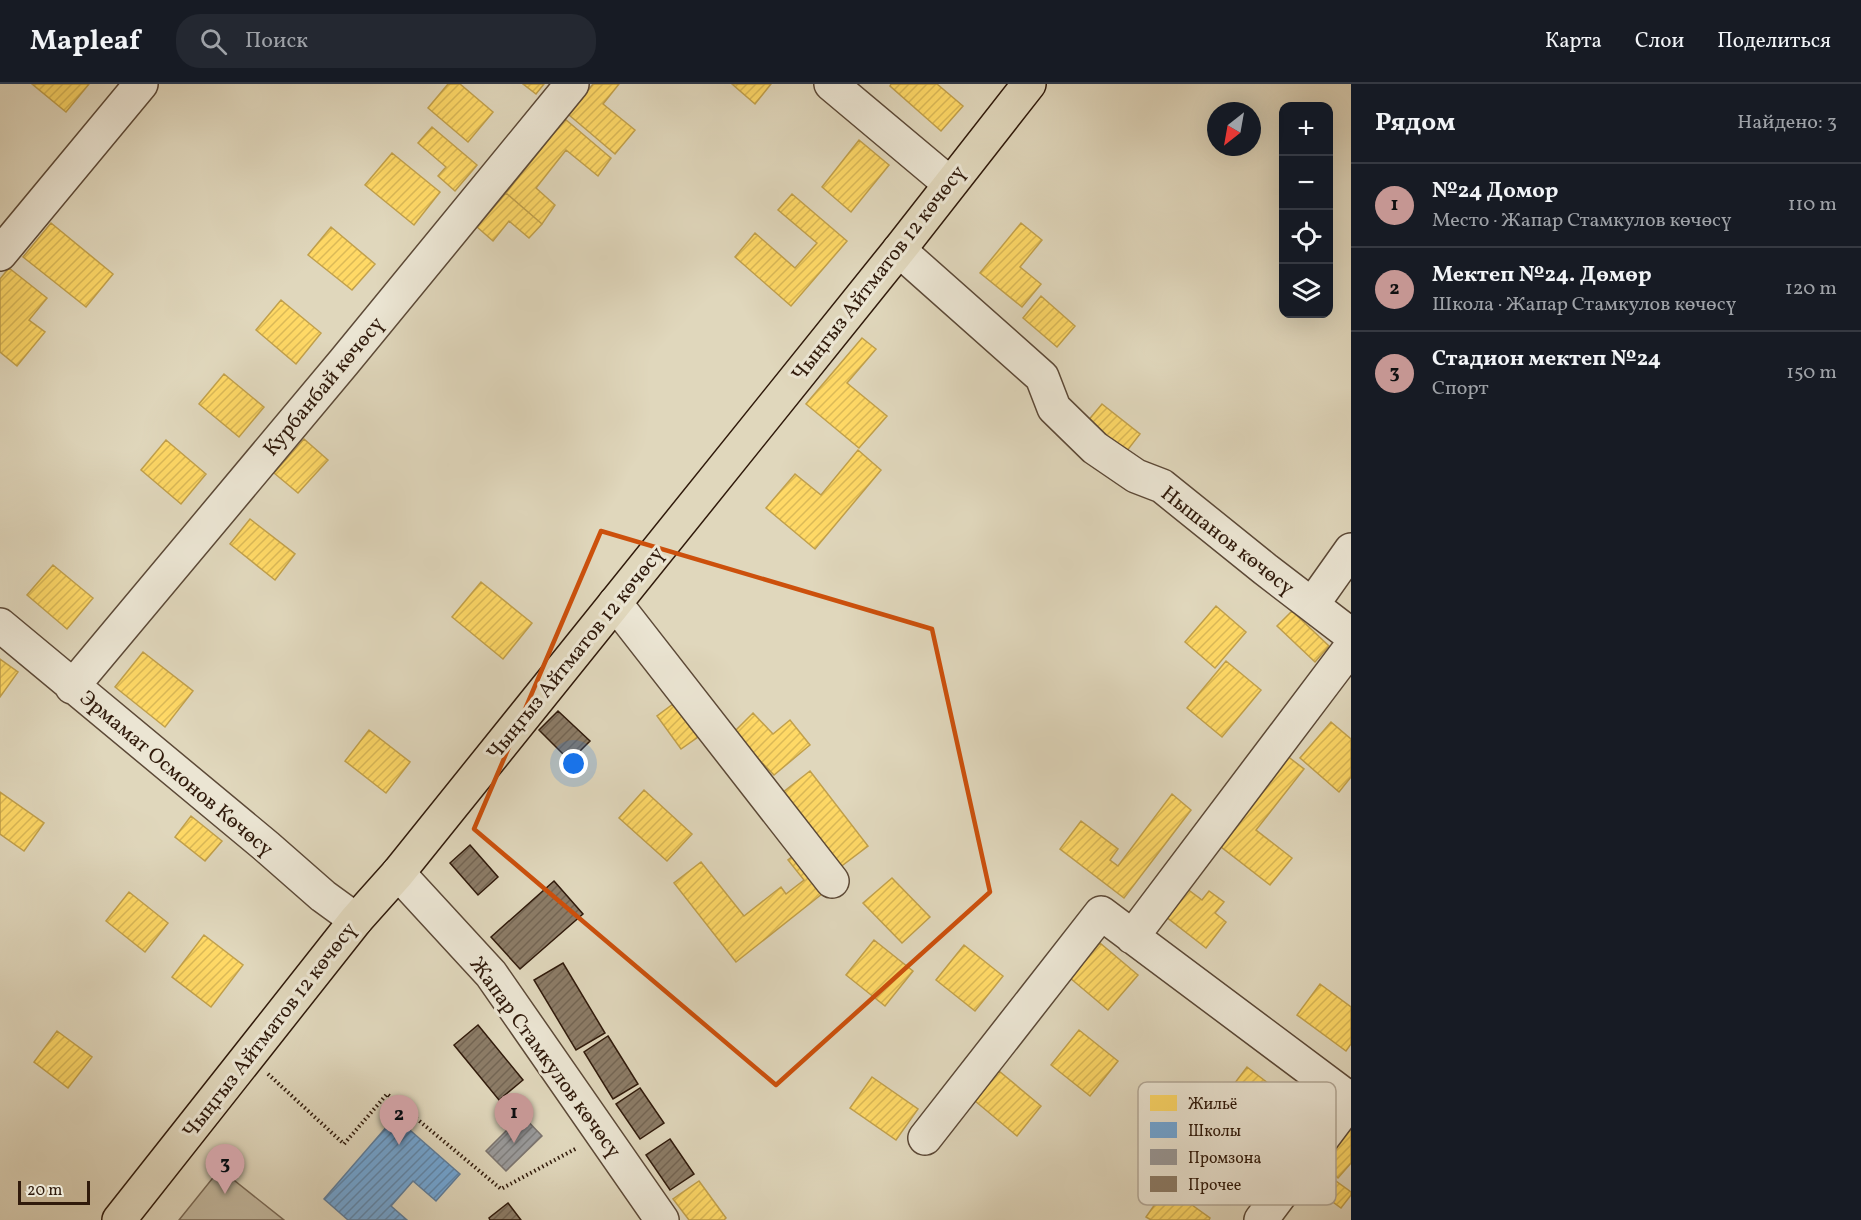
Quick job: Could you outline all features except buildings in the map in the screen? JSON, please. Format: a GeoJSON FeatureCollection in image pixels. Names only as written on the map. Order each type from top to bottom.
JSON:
{"type":"FeatureCollection","features":[{"type":"Feature","properties":{"kind":"main road","name":"Чыңгыз Айтматов 12 көчөсү"},"geometry":{"type":"LineString","coordinates":[[119,1220],[356,920],[398,873],[899,250],[949,183],[1029,84]]}},
{"type":"Feature","properties":{"kind":"street"},"geometry":{"type":"LineString","coordinates":[[0,254],[141,84]]}},
{"type":"Feature","properties":{"kind":"street","name":"Курбанбай көчөсү"},"geometry":{"type":"LineString","coordinates":[[72,687],[572,84]]}},
{"type":"Feature","properties":{"kind":"street"},"geometry":{"type":"LineString","coordinates":[[831,84],[949,183]]}},
{"type":"Feature","properties":{"kind":"street","name":"Нышанов көчөсү"},"geometry":{"type":"LineString","coordinates":[[899,250],[1042,377],[1054,408],[1095,448],[1136,476],[1162,486],[1351,635]]}},
{"type":"Feature","properties":{"kind":"street"},"geometry":{"type":"LineString","coordinates":[[1312,605],[1351,550]]}},
{"type":"Feature","properties":{"kind":"street"},"geometry":{"type":"LineString","coordinates":[[615,603],[832,881]]}},
{"type":"Feature","properties":{"kind":"street","name":"Эрмамат Осмонов Көчөсү"},"geometry":{"type":"LineString","coordinates":[[0,625],[266,846],[322,896],[356,920]]}},
{"type":"Feature","properties":{"kind":"street"},"geometry":{"type":"LineString","coordinates":[[1132,937],[1351,647]]}},
{"type":"Feature","properties":{"kind":"street","name":"Жапар Стамкулов көчөсү"},"geometry":{"type":"LineString","coordinates":[[398,873],[491,974],[662,1220]]}},
{"type":"Feature","properties":{"kind":"street"},"geometry":{"type":"LineString","coordinates":[[925,1138],[1101,913],[1327,1082]]}},
{"type":"Feature","properties":{"kind":"street"},"geometry":{"type":"LineString","coordinates":[[1336,1089],[1351,1100],[1336,1120]]}},
{"type":"Feature","properties":{"kind":"street"},"geometry":{"type":"LineString","coordinates":[[1261,1220],[1272,1205]]}},
{"type":"Feature","properties":{"kind":"path"},"geometry":{"type":"LineString","coordinates":[[249,1055],[344,1144],[387,1094],[501,1189],[588,1142],[600,1132]]}},
{"type":"Feature","properties":{"kind":"highlighted area"},"geometry":{"type":"Polygon","coordinates":[[[601,531],[932,629],[990,892],[776,1085],[474,829],[601,531]]]}},
{"type":"Feature","properties":{"kind":"shaded area"},"geometry":{"type":"Polygon","coordinates":[[[220,1169],[284,1220],[179,1220],[220,1169]]]}},
{"type":"Feature","properties":{"kind":"place","name":"№24 Домор"},"geometry":{"type":"Point","coordinates":[514,1143]}},
{"type":"Feature","properties":{"kind":"place","name":"Мектеп №24. Дөмөр"},"geometry":{"type":"Point","coordinates":[399,1145]}},
{"type":"Feature","properties":{"kind":"place","name":"Стадион мектеп №24"},"geometry":{"type":"Point","coordinates":[225,1194]}}]}
